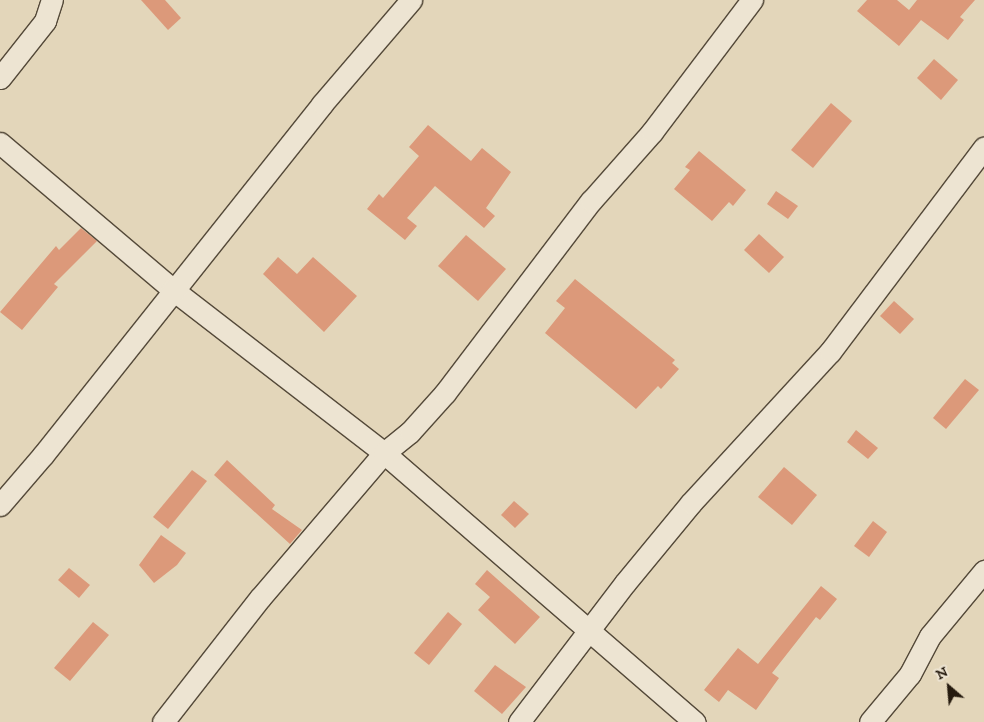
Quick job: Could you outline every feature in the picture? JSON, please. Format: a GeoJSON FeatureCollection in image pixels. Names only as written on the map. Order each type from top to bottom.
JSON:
{"type":"FeatureCollection","features":[{"type":"Feature","properties":{"kind":"street"},"geometry":{"type":"LineString","coordinates":[[0,78],[45,21],[52,0]]}},
{"type":"Feature","properties":{"kind":"street"},"geometry":{"type":"LineString","coordinates":[[0,505],[43,455],[172,289],[410,0]]}},
{"type":"Feature","properties":{"kind":"street"},"geometry":{"type":"LineString","coordinates":[[163,722],[260,598],[384,453],[410,432],[445,393],[591,202],[652,132],[752,0]]}},
{"type":"Feature","properties":{"kind":"street"},"geometry":{"type":"LineString","coordinates":[[0,143],[172,289],[384,453],[695,722]]}},
{"type":"Feature","properties":{"kind":"street"},"geometry":{"type":"LineString","coordinates":[[519,722],[591,631],[624,583],[691,503],[830,352],[984,148]]}},
{"type":"Feature","properties":{"kind":"street"},"geometry":{"type":"LineString","coordinates":[[870,722],[910,674],[930,636],[984,571]]}},
{"type":"Feature","properties":{"kind":"building"},"geometry":{"type":"Polygon","coordinates":[[[141,0],[165,0],[181,18],[168,30],[141,0]]]}},
{"type":"Feature","properties":{"kind":"building"},"geometry":{"type":"Polygon","coordinates":[[[867,0],[897,0],[909,10],[917,0],[975,0],[960,17],[964,20],[948,40],[921,20],[899,46],[857,11],[867,0]]]}},
{"type":"Feature","properties":{"kind":"building"},"geometry":{"type":"Polygon","coordinates":[[[934,59],[958,80],[941,100],[917,78],[934,59]]]}},
{"type":"Feature","properties":{"kind":"building"},"geometry":{"type":"Polygon","coordinates":[[[831,103],[852,121],[813,168],[791,150],[831,103]]]}},
{"type":"Feature","properties":{"kind":"building"},"geometry":{"type":"Polygon","coordinates":[[[428,125],[471,161],[482,148],[511,172],[486,208],[495,216],[484,228],[435,186],[407,218],[417,226],[405,240],[367,209],[379,194],[383,198],[419,156],[409,147],[428,125]]]}},
{"type":"Feature","properties":{"kind":"building"},"geometry":{"type":"Polygon","coordinates":[[[699,151],[746,190],[733,206],[729,202],[712,221],[674,189],[690,170],[685,167],[699,151]]]}},
{"type":"Feature","properties":{"kind":"building"},"geometry":{"type":"Polygon","coordinates":[[[776,191],[798,206],[788,219],[767,204],[776,191]]]}},
{"type":"Feature","properties":{"kind":"building"},"geometry":{"type":"Polygon","coordinates":[[[81,228],[97,241],[54,284],[58,287],[22,330],[0,312],[56,246],[59,250],[81,228]]]}},
{"type":"Feature","properties":{"kind":"building"},"geometry":{"type":"Polygon","coordinates":[[[759,234],[784,257],[769,273],[744,250],[759,234]]]}},
{"type":"Feature","properties":{"kind":"building"},"geometry":{"type":"Polygon","coordinates":[[[466,235],[506,269],[478,301],[438,266],[466,235]]]}},
{"type":"Feature","properties":{"kind":"building"},"geometry":{"type":"Polygon","coordinates":[[[278,257],[297,274],[313,257],[357,296],[324,332],[263,274],[278,257]]]}},
{"type":"Feature","properties":{"kind":"building"},"geometry":{"type":"Polygon","coordinates":[[[575,279],[675,360],[672,363],[679,369],[661,389],[658,386],[636,409],[545,333],[565,308],[556,301],[575,279]]]}},
{"type":"Feature","properties":{"kind":"building"},"geometry":{"type":"Polygon","coordinates":[[[894,301],[914,319],[900,334],[880,316],[894,301]]]}},
{"type":"Feature","properties":{"kind":"building"},"geometry":{"type":"Polygon","coordinates":[[[965,379],[979,390],[946,429],[933,418],[965,379]]]}},
{"type":"Feature","properties":{"kind":"building"},"geometry":{"type":"Polygon","coordinates":[[[856,430],[878,448],[868,459],[847,442],[856,430]]]}},
{"type":"Feature","properties":{"kind":"building"},"geometry":{"type":"Polygon","coordinates":[[[227,460],[275,505],[272,509],[302,530],[290,544],[214,475],[227,460]]]}},
{"type":"Feature","properties":{"kind":"building"},"geometry":{"type":"Polygon","coordinates":[[[784,467],[817,495],[792,525],[758,497],[784,467]]]}},
{"type":"Feature","properties":{"kind":"building"},"geometry":{"type":"Polygon","coordinates":[[[192,470],[207,481],[168,529],[153,517],[192,470]]]}},
{"type":"Feature","properties":{"kind":"building"},"geometry":{"type":"Polygon","coordinates":[[[514,501],[529,514],[515,528],[501,515],[514,501]]]}},
{"type":"Feature","properties":{"kind":"building"},"geometry":{"type":"Polygon","coordinates":[[[873,521],[887,532],[869,557],[854,546],[873,521]]]}},
{"type":"Feature","properties":{"kind":"building"},"geometry":{"type":"Polygon","coordinates":[[[161,535],[186,553],[177,565],[154,583],[139,565],[161,535]]]}},
{"type":"Feature","properties":{"kind":"building"},"geometry":{"type":"Polygon","coordinates":[[[69,568],[90,585],[79,598],[58,580],[69,568]]]}},
{"type":"Feature","properties":{"kind":"building"},"geometry":{"type":"Polygon","coordinates":[[[487,570],[540,617],[515,644],[478,610],[490,597],[475,584],[487,570]]]}},
{"type":"Feature","properties":{"kind":"building"},"geometry":{"type":"Polygon","coordinates":[[[821,586],[837,599],[820,620],[816,617],[772,673],[779,678],[756,710],[728,690],[719,702],[704,690],[738,648],[758,664],[821,586]]]}},
{"type":"Feature","properties":{"kind":"building"},"geometry":{"type":"Polygon","coordinates":[[[448,612],[462,624],[429,665],[414,653],[448,612]]]}},
{"type":"Feature","properties":{"kind":"building"},"geometry":{"type":"Polygon","coordinates":[[[93,622],[109,635],[70,681],[54,668],[93,622]]]}},
{"type":"Feature","properties":{"kind":"building"},"geometry":{"type":"Polygon","coordinates":[[[495,665],[526,687],[502,714],[474,691],[495,665]]]}}]}
